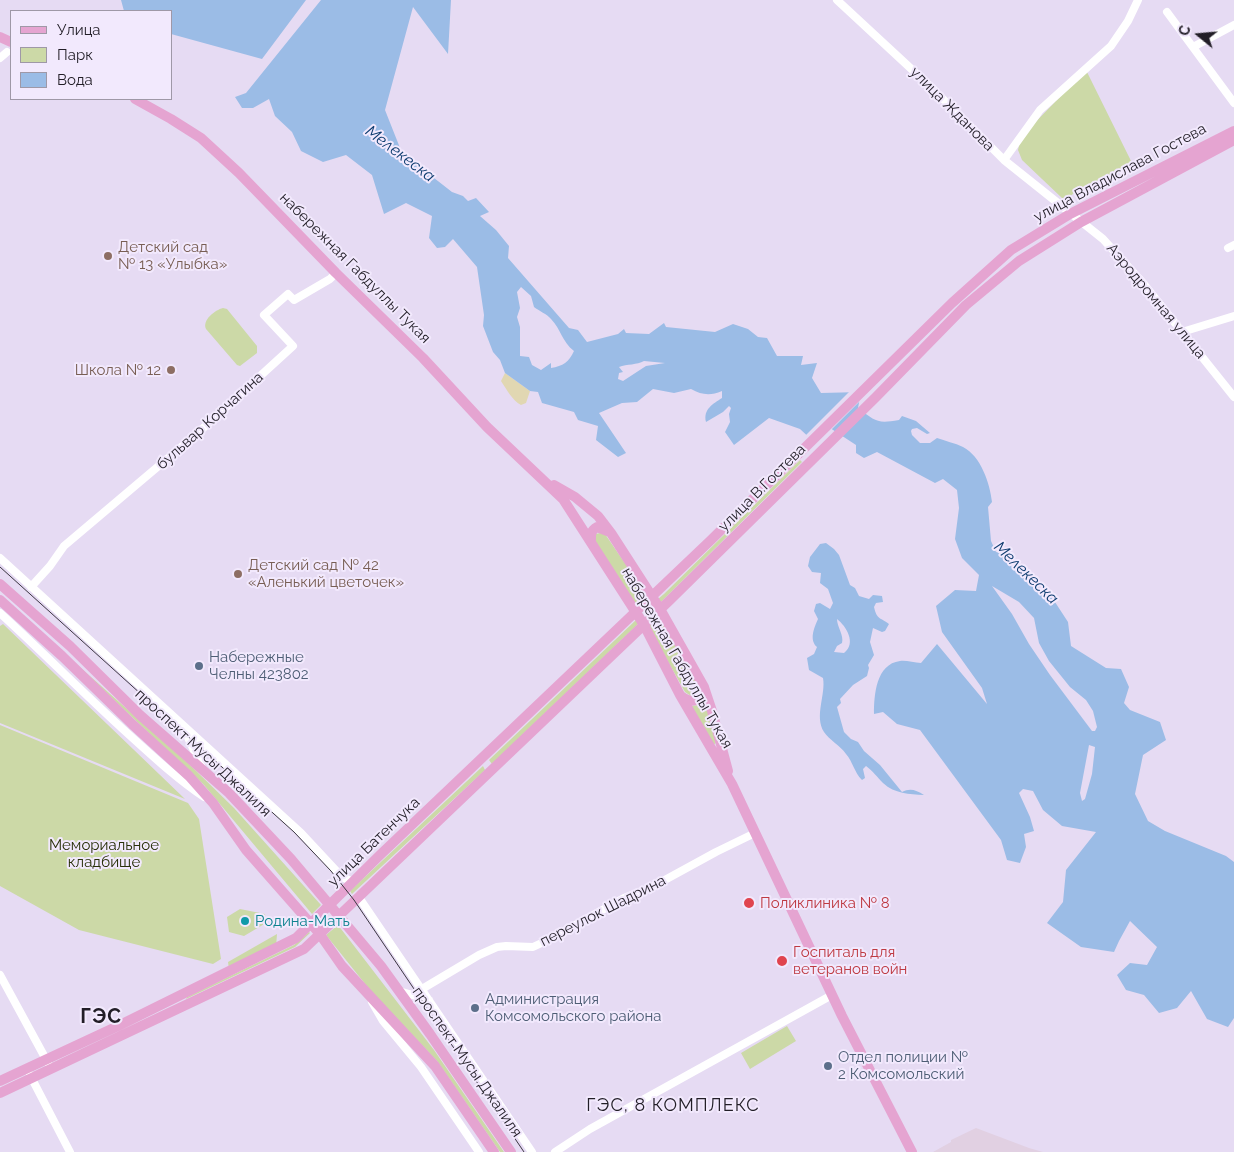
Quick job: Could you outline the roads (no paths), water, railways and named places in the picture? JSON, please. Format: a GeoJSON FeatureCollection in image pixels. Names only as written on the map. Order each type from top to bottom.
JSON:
{"type":"FeatureCollection","features":[{"type":"Feature","properties":{"kind":"main road"},"geometry":{"type":"LineString","coordinates":[[0,37],[9,47]]}},
{"type":"Feature","properties":{"kind":"main road","name":"набережная Габдуллы Тукая"},"geometry":{"type":"LineString","coordinates":[[137,100],[172,118],[201,138],[268,201],[336,273],[423,358],[488,427],[563,499],[644,625],[680,695],[732,784],[832,995],[912,1152]]}},
{"type":"Feature","properties":{"kind":"main road","name":"улица Владислава Гостева"},"geometry":{"type":"LineString","coordinates":[[876,397],[966,305],[1019,260],[1081,222],[1230,140],[1234,130]]}},
{"type":"Feature","properties":{"kind":"main road","name":"улица Владислава Гостева"},"geometry":{"type":"LineString","coordinates":[[866,387],[952,303],[1011,250],[1070,214],[1230,140]]}},
{"type":"Feature","properties":{"kind":"main road","name":"улица В.Гостева"},"geometry":{"type":"LineString","coordinates":[[711,540],[866,387]]}},
{"type":"Feature","properties":{"kind":"main road","name":"улица В.Гостева"},"geometry":{"type":"LineString","coordinates":[[669,601],[876,397]]}},
{"type":"Feature","properties":{"kind":"main road","name":"набережная Габдуллы Тукая"},"geometry":{"type":"LineString","coordinates":[[540,476],[575,497],[590,509],[611,532],[660,608],[704,688],[732,784]]}},
{"type":"Feature","properties":{"kind":"main road"},"geometry":{"type":"LineString","coordinates":[[591,542],[591,534],[597,528],[611,532]]}},
{"type":"Feature","properties":{"kind":"main road","name":"улица Батенчука"},"geometry":{"type":"LineString","coordinates":[[0,1081],[296,938],[711,540]]}},
{"type":"Feature","properties":{"kind":"main road","name":"проспект Мусы Джалиля"},"geometry":{"type":"LineString","coordinates":[[0,584],[70,646],[140,715],[229,793],[291,859],[382,966],[510,1152]]}},
{"type":"Feature","properties":{"kind":"main road","name":"проспект Мусы Джалиля"},"geometry":{"type":"LineString","coordinates":[[0,600],[189,776],[213,803],[246,850],[319,933],[342,966],[435,1066],[494,1152]]}},
{"type":"Feature","properties":{"kind":"main road","name":"улица Батенчука"},"geometry":{"type":"LineString","coordinates":[[0,1094],[304,948],[669,601]]}},
{"type":"Feature","properties":{"kind":"main road"},"geometry":{"type":"LineString","coordinates":[[680,695],[688,701],[694,701],[699,698],[704,688]]}},
{"type":"Feature","properties":{"kind":"main road"},"geometry":{"type":"LineString","coordinates":[[479,763],[488,764],[487,774]]}},
{"type":"Feature","properties":{"kind":"main road"},"geometry":{"type":"LineString","coordinates":[[185,993],[183,1002],[185,1004],[190,1003]]}},
{"type":"Feature","properties":{"kind":"street","name":"улица Жданова"},"geometry":{"type":"LineString","coordinates":[[837,0],[933,89],[1004,160],[1070,214]]}},
{"type":"Feature","properties":{"kind":"street"},"geometry":{"type":"LineString","coordinates":[[1004,160],[1040,110],[1111,46],[1128,21],[1138,0]]}},
{"type":"Feature","properties":{"kind":"street"},"geometry":{"type":"LineString","coordinates":[[1167,12],[1234,103]]}},
{"type":"Feature","properties":{"kind":"street"},"geometry":{"type":"LineString","coordinates":[[1193,47],[1234,26]]}},
{"type":"Feature","properties":{"kind":"street"},"geometry":{"type":"LineString","coordinates":[[0,58],[9,47]]}},
{"type":"Feature","properties":{"kind":"street"},"geometry":{"type":"LineString","coordinates":[[1230,140],[1234,124]]}},
{"type":"Feature","properties":{"kind":"street","name":"Аэродромная улица"},"geometry":{"type":"LineString","coordinates":[[1070,214],[1103,239],[1143,283],[1234,397]]}},
{"type":"Feature","properties":{"kind":"street","name":"бульвар Корчагина"},"geometry":{"type":"LineString","coordinates":[[31,587],[50,566],[64,546],[200,431],[294,346],[264,315],[288,294],[294,300],[330,279],[336,273]]}},
{"type":"Feature","properties":{"kind":"street"},"geometry":{"type":"LineString","coordinates":[[1182,332],[1234,316]]}},
{"type":"Feature","properties":{"kind":"street"},"geometry":{"type":"LineString","coordinates":[[0,558],[301,833],[342,877],[353,882]]}},
{"type":"Feature","properties":{"kind":"street"},"geometry":{"type":"LineString","coordinates":[[2,617],[32,642],[102,710],[182,782],[213,803]]}},
{"type":"Feature","properties":{"kind":"street"},"geometry":{"type":"LineString","coordinates":[[182,725],[202,770]]}},
{"type":"Feature","properties":{"kind":"street","name":"переулок Шадрина"},"geometry":{"type":"LineString","coordinates":[[422,989],[479,955],[497,947],[533,947],[624,898],[652,887],[754,833]]}},
{"type":"Feature","properties":{"kind":"street"},"geometry":{"type":"LineString","coordinates":[[358,896],[532,1152]]}},
{"type":"Feature","properties":{"kind":"street"},"geometry":{"type":"LineString","coordinates":[[0,975],[52,1069]]}},
{"type":"Feature","properties":{"kind":"street"},"geometry":{"type":"LineString","coordinates":[[399,990],[429,1000]]}},
{"type":"Feature","properties":{"kind":"street"},"geometry":{"type":"LineString","coordinates":[[368,994],[383,1021],[421,1067],[479,1152]]}},
{"type":"Feature","properties":{"kind":"street"},"geometry":{"type":"LineString","coordinates":[[555,1152],[590,1129],[832,995]]}},
{"type":"Feature","properties":{"kind":"street"},"geometry":{"type":"LineString","coordinates":[[27,1068],[70,1152]]}},
{"type":"Feature","properties":{"kind":"water"},"geometry":{"type":"Polygon","coordinates":[[[121,0],[306,0],[262,59],[172,34],[172,10],[124,10],[121,0]]]}},
{"type":"Feature","properties":{"kind":"water","name":"Мелекеска"},"geometry":{"type":"Polygon","coordinates":[[[321,0],[451,0],[448,54],[413,7],[385,110],[402,153],[452,192],[463,196],[468,201],[476,198],[489,212],[480,216],[496,230],[509,246],[508,258],[569,328],[578,330],[587,342],[618,334],[624,329],[626,333],[649,334],[664,323],[666,327],[715,332],[733,324],[748,329],[758,337],[767,338],[777,356],[803,356],[801,365],[817,363],[812,378],[821,393],[861,392],[858,408],[873,419],[891,421],[899,420],[902,416],[916,421],[930,433],[927,434],[917,428],[912,429],[912,435],[920,443],[930,443],[937,438],[969,451],[984,471],[989,487],[992,502],[988,507],[991,541],[996,552],[1004,554],[1003,560],[1053,599],[1068,622],[1071,646],[1106,668],[1121,669],[1129,687],[1124,703],[1130,710],[1160,722],[1166,740],[1143,755],[1135,794],[1148,821],[1165,831],[1226,856],[1234,862],[1234,1018],[1228,1027],[1207,1019],[1191,991],[1177,1008],[1159,1013],[1144,995],[1126,990],[1117,975],[1130,963],[1147,965],[1157,947],[1130,921],[1114,952],[1081,947],[1047,923],[1063,902],[1066,870],[1096,832],[1062,826],[1043,810],[1033,791],[1023,789],[1019,793],[1034,831],[1024,834],[1026,847],[1020,863],[1007,860],[1001,840],[920,730],[897,724],[883,712],[874,714],[878,682],[886,668],[892,663],[900,661],[921,663],[937,644],[987,704],[982,688],[942,632],[936,606],[955,590],[976,591],[979,575],[962,558],[955,539],[959,508],[957,490],[943,479],[935,483],[877,452],[864,458],[856,453],[856,445],[827,426],[814,442],[800,429],[769,418],[734,445],[725,432],[730,422],[729,414],[731,408],[729,406],[706,422],[707,410],[722,398],[722,391],[706,394],[691,389],[674,393],[653,389],[637,402],[622,403],[599,413],[626,453],[618,457],[596,440],[598,426],[578,420],[574,412],[542,403],[538,392],[530,391],[505,373],[500,360],[493,352],[483,326],[484,315],[477,267],[453,239],[445,247],[437,248],[429,238],[432,216],[406,203],[384,214],[372,175],[346,155],[323,162],[301,151],[292,132],[275,116],[269,99],[253,108],[242,108],[235,97],[246,93],[321,0]],[[521,287],[517,292],[520,308],[517,317],[520,327],[520,356],[529,357],[532,365],[541,370],[551,363],[551,368],[565,363],[574,351],[567,344],[551,319],[534,307],[531,296],[521,287]],[[641,362],[619,367],[623,372],[619,373],[618,379],[623,381],[646,366],[665,363],[641,362]],[[992,586],[1050,675],[1092,731],[1095,731],[1097,727],[1093,711],[1086,700],[1070,687],[1049,661],[1039,643],[1034,618],[1019,602],[992,586]],[[1089,745],[1080,793],[1082,801],[1085,799],[1092,774],[1095,747],[1089,745]]]}},
{"type":"Feature","properties":{"kind":"water"},"geometry":{"type":"Polygon","coordinates":[[[826,543],[839,555],[850,585],[855,588],[859,596],[869,599],[873,595],[882,596],[883,602],[876,603],[875,611],[878,616],[889,624],[885,631],[882,632],[873,628],[870,642],[874,655],[868,665],[867,676],[853,685],[840,699],[841,703],[837,707],[844,732],[851,739],[858,742],[902,792],[913,790],[924,795],[902,793],[888,787],[866,766],[863,769],[865,778],[862,780],[848,757],[826,735],[821,726],[820,712],[823,678],[809,670],[807,658],[814,654],[817,647],[813,641],[818,619],[814,611],[816,604],[820,603],[830,609],[833,603],[828,589],[820,583],[821,573],[812,572],[808,566],[810,557],[820,544],[826,543]],[[837,619],[842,643],[837,646],[834,652],[844,653],[848,649],[850,640],[847,630],[837,619]]]}},
{"type":"Feature","properties":{"kind":"tram line"},"geometry":{"type":"LineString","coordinates":[[0,567],[294,832],[331,871],[354,900],[524,1152]]}},
{"type":"Feature","properties":{"kind":"place","name":"Детский сад № 13 «Улыбка»"},"geometry":{"type":"Point","coordinates":[108,256]}},
{"type":"Feature","properties":{"kind":"place","name":"Школа № 12"},"geometry":{"type":"Point","coordinates":[171,370]}},
{"type":"Feature","properties":{"kind":"place","name":"Детский сад № 42 «Аленький цветочек»"},"geometry":{"type":"Point","coordinates":[238,574]}},
{"type":"Feature","properties":{"kind":"place","name":"Набережные Челны 423802"},"geometry":{"type":"Point","coordinates":[199,666]}},
{"type":"Feature","properties":{"kind":"place","name":"Поликлиника № 8"},"geometry":{"type":"Point","coordinates":[749,903]}},
{"type":"Feature","properties":{"kind":"place","name":"Родина-Мать"},"geometry":{"type":"Point","coordinates":[245,921]}},
{"type":"Feature","properties":{"kind":"place","name":"Госпиталь для ветеранов войн"},"geometry":{"type":"Point","coordinates":[782,961]}},
{"type":"Feature","properties":{"kind":"place","name":"Администрация Комсомольского района"},"geometry":{"type":"Point","coordinates":[475,1008]}},
{"type":"Feature","properties":{"kind":"place","name":"Отдел полиции № 2 Комсомольский"},"geometry":{"type":"Point","coordinates":[828,1066]}},
{"type":"Feature","properties":{"kind":"district","name":"ГЭС"},"geometry":{"type":"Point","coordinates":[101,1017]}},
{"type":"Feature","properties":{"kind":"district","name":"ГЭС, 8 КОМПЛЕКС"},"geometry":{"type":"Point","coordinates":[673,1106]}},
{"type":"Feature","properties":{"kind":"park label","name":"Мемориальное кладбище"},"geometry":{"type":"Point","coordinates":[104,854]}}]}
